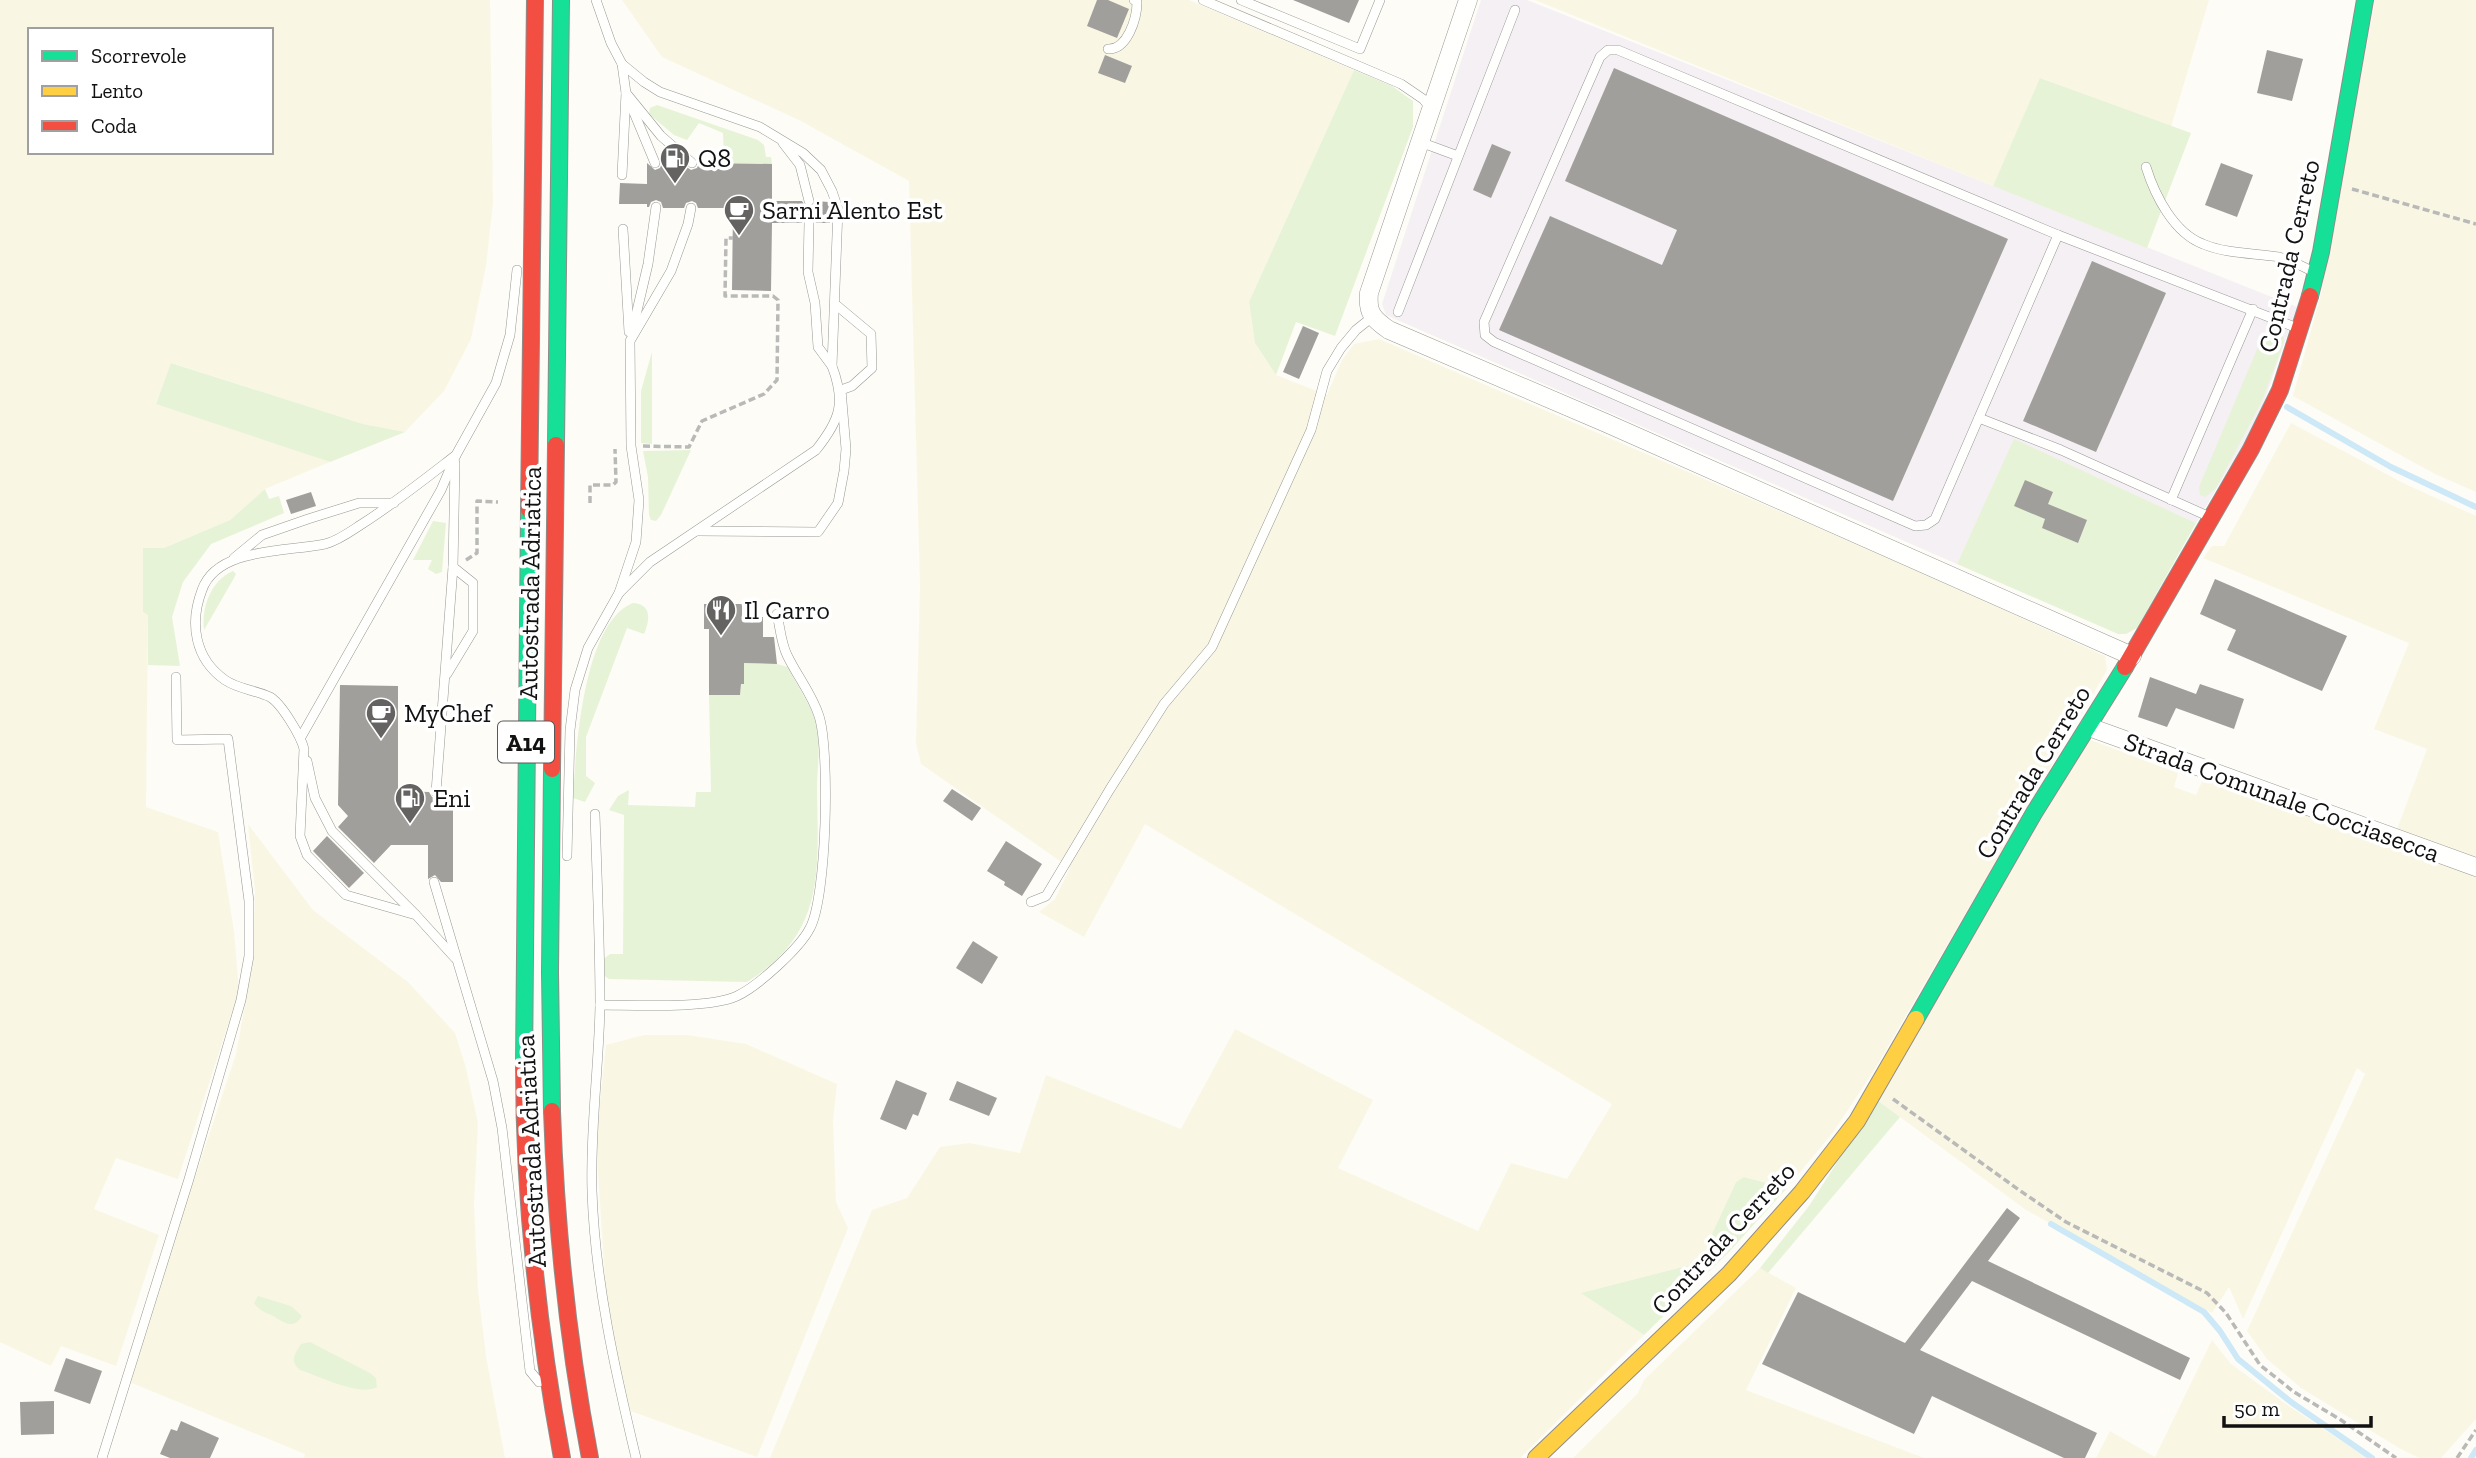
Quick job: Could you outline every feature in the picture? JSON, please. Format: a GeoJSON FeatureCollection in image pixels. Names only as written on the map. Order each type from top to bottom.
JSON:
{"type":"FeatureCollection","features":[{"type":"Feature","properties":{"kind":"main road","name":"Autostrada Adriatica"},"geometry":{"type":"LineString","coordinates":[[535,0],[530,94],[523,1092],[530,1230],[550,1394],[562,1458]]}},
{"type":"Feature","properties":{"kind":"main road","name":"Autostrada Adriatica"},"geometry":{"type":"LineString","coordinates":[[561,0],[551,1107],[556,1219],[573,1366],[590,1458]]}},
{"type":"Feature","properties":{"kind":"main road","name":"Contrada Cerreto"},"geometry":{"type":"LineString","coordinates":[[1536,1458],[1729,1274],[1802,1192],[1857,1121],[2034,813],[2133,656],[2212,519],[2280,390],[2301,329],[2333,184],[2365,0]]}},
{"type":"Feature","properties":{"kind":"street"},"geometry":{"type":"LineString","coordinates":[[1468,0],[1369,293],[1371,318],[1389,330],[2133,656]]}},
{"type":"Feature","properties":{"kind":"street","name":"Strada Comunale Cocciasecca"},"geometry":{"type":"LineString","coordinates":[[2089,727],[2476,867]]}},
{"type":"Feature","properties":{"kind":"lane"},"geometry":{"type":"LineString","coordinates":[[596,0],[611,43],[622,64],[626,93],[622,175]]}},
{"type":"Feature","properties":{"kind":"lane"},"geometry":{"type":"LineString","coordinates":[[1108,49],[1123,45],[1137,11],[1138,2],[1133,0]]}},
{"type":"Feature","properties":{"kind":"lane"},"geometry":{"type":"LineString","coordinates":[[1203,0],[1401,84],[1423,99],[1431,109]]}},
{"type":"Feature","properties":{"kind":"lane"},"geometry":{"type":"LineString","coordinates":[[1241,0],[1360,48],[1380,0]]}},
{"type":"Feature","properties":{"kind":"lane"},"geometry":{"type":"LineString","coordinates":[[1398,312],[1515,10]]}},
{"type":"Feature","properties":{"kind":"lane"},"geometry":{"type":"LineString","coordinates":[[2058,235],[1934,519],[1926,525],[1915,526],[1494,342],[1485,335],[1484,322],[1600,57],[1608,50],[1618,50],[2058,235],[2301,329]]}},
{"type":"Feature","properties":{"kind":"lane"},"geometry":{"type":"LineString","coordinates":[[622,64],[660,92],[760,127],[803,153],[821,170],[838,209],[832,366]]}},
{"type":"Feature","properties":{"kind":"lane"},"geometry":{"type":"LineString","coordinates":[[626,93],[655,163]]}},
{"type":"Feature","properties":{"kind":"lane"},"geometry":{"type":"LineString","coordinates":[[626,93],[661,136],[692,163]]}},
{"type":"Feature","properties":{"kind":"lane"},"geometry":{"type":"LineString","coordinates":[[781,140],[800,166],[809,201]]}},
{"type":"Feature","properties":{"kind":"lane"},"geometry":{"type":"LineString","coordinates":[[1420,142],[1458,156]]}},
{"type":"Feature","properties":{"kind":"lane"},"geometry":{"type":"LineString","coordinates":[[2147,167],[2154,188],[2171,216],[2195,240],[2238,252],[2281,258],[2315,273]]}},
{"type":"Feature","properties":{"kind":"lane"},"geometry":{"type":"LineString","coordinates":[[630,341],[648,264],[656,208]]}},
{"type":"Feature","properties":{"kind":"lane"},"geometry":{"type":"LineString","coordinates":[[630,341],[671,271],[691,208]]}},
{"type":"Feature","properties":{"kind":"lane"},"geometry":{"type":"LineString","coordinates":[[696,531],[818,532],[838,503],[846,450],[841,390],[832,366],[818,346],[815,303],[808,272],[809,223]]}},
{"type":"Feature","properties":{"kind":"lane"},"geometry":{"type":"LineString","coordinates":[[551,885],[567,862],[570,730],[575,690],[588,648],[619,593],[636,542],[639,500],[631,446],[630,341],[623,229]]}},
{"type":"Feature","properties":{"kind":"lane"},"geometry":{"type":"LineString","coordinates":[[301,737],[441,489],[456,455],[493,389],[504,360],[512,318],[517,256]]}},
{"type":"Feature","properties":{"kind":"lane"},"geometry":{"type":"LineString","coordinates":[[835,304],[871,334],[872,368],[852,386],[841,390]]}},
{"type":"Feature","properties":{"kind":"lane"},"geometry":{"type":"LineString","coordinates":[[2171,500],[2253,309]]}},
{"type":"Feature","properties":{"kind":"lane"},"geometry":{"type":"LineString","coordinates":[[1031,902],[1046,896],[1164,704],[1212,646],[1311,430],[1327,371],[1340,348],[1371,318]]}},
{"type":"Feature","properties":{"kind":"lane"},"geometry":{"type":"LineString","coordinates":[[619,593],[650,562],[816,450],[832,430],[841,390]]}},
{"type":"Feature","properties":{"kind":"lane"},"geometry":{"type":"LineString","coordinates":[[1979,418],[2061,450],[2212,519]]}},
{"type":"Feature","properties":{"kind":"lane"},"geometry":{"type":"LineString","coordinates":[[231,561],[327,544],[394,503],[456,455]]}},
{"type":"Feature","properties":{"kind":"lane"},"geometry":{"type":"LineString","coordinates":[[436,792],[453,567],[456,455]]}},
{"type":"Feature","properties":{"kind":"lane"},"geometry":{"type":"LineString","coordinates":[[394,503],[359,503],[262,536],[212,574],[202,589],[196,617],[197,646],[203,659],[226,681],[272,698],[301,737],[315,798],[332,831],[455,958]]}},
{"type":"Feature","properties":{"kind":"lane"},"geometry":{"type":"LineString","coordinates":[[445,679],[473,631],[473,583],[453,567]]}},
{"type":"Feature","properties":{"kind":"lane"},"geometry":{"type":"LineString","coordinates":[[600,1005],[713,1003],[736,997],[768,974],[810,928],[816,911],[823,859],[824,742],[815,706],[786,652],[776,614]]}},
{"type":"Feature","properties":{"kind":"lane"},"geometry":{"type":"LineString","coordinates":[[102,1458],[215,1090],[241,1000],[248,956],[248,901],[228,739],[177,740],[176,677]]}},
{"type":"Feature","properties":{"kind":"lane"},"geometry":{"type":"LineString","coordinates":[[304,749],[300,836],[307,855],[346,895],[416,915]]}},
{"type":"Feature","properties":{"kind":"lane"},"geometry":{"type":"LineString","coordinates":[[595,814],[600,1005],[592,1189],[596,1250],[615,1368],[636,1458]]}},
{"type":"Feature","properties":{"kind":"lane"},"geometry":{"type":"LineString","coordinates":[[434,882],[493,1081],[502,1128],[530,1371],[550,1394]]}},
{"type":"Feature","properties":{"kind":"path"},"geometry":{"type":"LineString","coordinates":[[2333,184],[2476,224]]}},
{"type":"Feature","properties":{"kind":"path"},"geometry":{"type":"LineString","coordinates":[[590,503],[590,485],[613,485],[616,482],[615,449],[620,445],[689,447],[702,421],[764,394],[776,380],[778,300],[773,296],[725,296],[726,239],[733,238]]}},
{"type":"Feature","properties":{"kind":"path"},"geometry":{"type":"LineString","coordinates":[[453,567],[477,553],[477,501],[498,502]]}},
{"type":"Feature","properties":{"kind":"path"},"geometry":{"type":"LineString","coordinates":[[1877,1087],[2066,1222],[2207,1293],[2226,1313],[2260,1365],[2294,1392],[2396,1458]]}},
{"type":"Feature","properties":{"kind":"path"},"geometry":{"type":"LineString","coordinates":[[2457,1458],[2476,1430]]}},
{"type":"Feature","properties":{"kind":"shaded area"},"geometry":{"type":"Polygon","coordinates":[[[0,0],[490,0],[493,203],[486,266],[471,339],[444,391],[405,432],[363,424],[172,363],[156,403],[330,462],[265,489],[230,520],[164,548],[148,614],[146,807],[218,832],[234,931],[239,991],[178,1179],[116,1158],[94,1209],[159,1235],[116,1366],[61,1346],[51,1366],[0,1342],[0,0]]]}},
{"type":"Feature","properties":{"kind":"shaded area"},"geometry":{"type":"Polygon","coordinates":[[[622,0],[1189,0],[1354,70],[1249,302],[1255,343],[1276,375],[1327,395],[1342,360],[1354,344],[1379,339],[1930,576],[2105,656],[2107,670],[1876,1067],[1834,1131],[1787,1188],[1745,1177],[1736,1182],[1702,1262],[1582,1293],[1644,1335],[1520,1458],[770,1458],[872,1210],[907,1198],[940,1147],[969,1143],[1020,1153],[1046,1075],[1181,1129],[1235,1029],[1373,1100],[1338,1168],[1478,1231],[1511,1163],[1567,1179],[1612,1104],[1145,824],[1084,937],[1039,912],[1055,899],[1070,868],[921,764],[916,743],[920,586],[909,181],[799,120],[662,57],[622,0]]]}},
{"type":"Feature","properties":{"kind":"shaded area"},"geometry":{"type":"Polygon","coordinates":[[[1481,0],[1527,0],[2297,307],[2258,419],[2196,523],[2015,440],[1957,564],[1386,315],[1382,304],[1481,0]]]}},
{"type":"Feature","properties":{"kind":"shaded area"},"geometry":{"type":"Polygon","coordinates":[[[1535,0],[2209,0],[2171,127],[2041,78],[1993,186],[1535,0]]]}},
{"type":"Feature","properties":{"kind":"shaded area"},"geometry":{"type":"Polygon","coordinates":[[[2375,0],[2476,0],[2476,492],[2435,474],[2293,396],[2321,294],[2375,0]]]}},
{"type":"Feature","properties":{"kind":"shaded area"},"geometry":{"type":"Polygon","coordinates":[[[2291,423],[2405,484],[2476,516],[2476,858],[2396,832],[2427,749],[2374,729],[2409,643],[2203,558],[2212,546],[2224,546],[2291,423]]]}},
{"type":"Feature","properties":{"kind":"shaded area"},"geometry":{"type":"Polygon","coordinates":[[[2088,739],[2178,773],[2174,787],[2196,795],[2203,779],[2476,874],[2476,1419],[2441,1458],[2419,1458],[2399,1448],[2301,1388],[2267,1359],[2247,1331],[2365,1074],[2357,1068],[2243,1319],[2229,1287],[2212,1313],[2026,1210],[1877,1100],[2088,739]]]}},
{"type":"Feature","properties":{"kind":"shaded area"},"geometry":{"type":"Polygon","coordinates":[[[248,824],[313,910],[408,982],[455,1033],[478,1123],[474,1205],[478,1290],[486,1356],[505,1458],[304,1458],[305,1454],[127,1381],[236,1054],[253,963],[255,891],[248,824]]]}},
{"type":"Feature","properties":{"kind":"shaded area"},"geometry":{"type":"Polygon","coordinates":[[[644,1035],[687,1035],[746,1044],[837,1084],[833,1120],[836,1202],[848,1228],[757,1457],[628,1410],[607,1309],[596,1141],[606,1045],[644,1035]]]}},
{"type":"Feature","properties":{"kind":"shaded area"},"geometry":{"type":"Polygon","coordinates":[[[1760,1268],[1796,1288],[1746,1390],[1924,1458],[1573,1458],[1638,1393],[1644,1380],[1760,1268]]]}},
{"type":"Feature","properties":{"kind":"shaded area"},"geometry":{"type":"Polygon","coordinates":[[[2212,1340],[2231,1364],[2367,1458],[2096,1458],[2110,1431],[2155,1457],[2212,1340]]]}},
{"type":"Feature","properties":{"kind":"green space"},"geometry":{"type":"Polygon","coordinates":[[[1354,70],[1392,86],[1413,101],[1413,127],[1335,336],[1296,322],[1276,375],[1255,343],[1249,302],[1354,70]]]}},
{"type":"Feature","properties":{"kind":"green space"},"geometry":{"type":"Polygon","coordinates":[[[2040,78],[2191,133],[2147,248],[1993,186],[2040,78]]]}},
{"type":"Feature","properties":{"kind":"green space"},"geometry":{"type":"Polygon","coordinates":[[[657,105],[758,140],[764,145],[766,157],[771,157],[772,164],[734,164],[724,158],[723,133],[699,123],[687,140],[674,135],[649,114],[650,108],[657,105]]]}},
{"type":"Feature","properties":{"kind":"green space"},"geometry":{"type":"Polygon","coordinates":[[[2278,329],[2283,333],[2284,342],[2261,403],[2216,488],[2205,497],[2200,495],[2199,487],[2264,333],[2278,329]]]}},
{"type":"Feature","properties":{"kind":"green space"},"geometry":{"type":"Polygon","coordinates":[[[652,352],[652,444],[641,443],[641,391],[652,352]]]}},
{"type":"Feature","properties":{"kind":"green space"},"geometry":{"type":"Polygon","coordinates":[[[171,363],[363,424],[405,432],[330,462],[156,404],[171,363]]]}},
{"type":"Feature","properties":{"kind":"green space"},"geometry":{"type":"Polygon","coordinates":[[[2014,439],[2196,523],[2137,628],[2126,634],[2118,634],[1957,564],[2014,439]]]}},
{"type":"Feature","properties":{"kind":"green space"},"geometry":{"type":"Polygon","coordinates":[[[691,450],[661,515],[656,521],[651,520],[643,451],[691,450]]]}},
{"type":"Feature","properties":{"kind":"green space"},"geometry":{"type":"Polygon","coordinates":[[[265,489],[269,499],[279,496],[284,513],[211,544],[183,582],[172,617],[180,666],[148,665],[148,615],[143,612],[143,548],[164,548],[230,520],[265,489]]]}},
{"type":"Feature","properties":{"kind":"green space"},"geometry":{"type":"Polygon","coordinates":[[[433,521],[446,523],[442,572],[436,574],[428,569],[432,560],[413,560],[433,521]]]}},
{"type":"Feature","properties":{"kind":"green space"},"geometry":{"type":"Polygon","coordinates":[[[233,571],[236,574],[204,630],[204,613],[209,596],[219,581],[233,571]]]}},
{"type":"Feature","properties":{"kind":"green space"},"geometry":{"type":"Polygon","coordinates":[[[633,603],[644,606],[648,614],[647,623],[644,634],[627,628],[586,737],[586,776],[595,783],[585,802],[573,798],[585,690],[603,635],[616,615],[633,603]]]}},
{"type":"Feature","properties":{"kind":"green space"},"geometry":{"type":"Polygon","coordinates":[[[744,663],[788,667],[817,725],[818,847],[812,898],[804,921],[791,943],[773,963],[747,982],[609,979],[602,974],[602,960],[610,954],[623,954],[624,815],[609,810],[618,796],[629,790],[628,805],[695,807],[696,792],[711,792],[709,695],[740,695],[741,684],[744,684],[744,663]]]}},
{"type":"Feature","properties":{"kind":"green space"},"geometry":{"type":"Polygon","coordinates":[[[1877,1100],[1900,1117],[1768,1273],[1760,1268],[1809,1206],[1877,1100]]]}},
{"type":"Feature","properties":{"kind":"green space"},"geometry":{"type":"Polygon","coordinates":[[[1744,1177],[1787,1188],[1728,1253],[1644,1335],[1581,1293],[1702,1262],[1736,1182],[1744,1177]]]}},
{"type":"Feature","properties":{"kind":"green space"},"geometry":{"type":"Polygon","coordinates":[[[258,1296],[291,1306],[302,1316],[296,1323],[285,1323],[258,1308],[254,1303],[258,1296]]]}},
{"type":"Feature","properties":{"kind":"green space"},"geometry":{"type":"Polygon","coordinates":[[[310,1342],[370,1373],[376,1378],[377,1387],[350,1388],[300,1370],[294,1361],[295,1355],[301,1344],[310,1342]]]}},
{"type":"Feature","properties":{"kind":"building"},"geometry":{"type":"Polygon","coordinates":[[[1097,0],[1108,0],[1129,9],[1117,38],[1087,26],[1097,0]]]}},
{"type":"Feature","properties":{"kind":"building"},"geometry":{"type":"Polygon","coordinates":[[[1293,0],[1359,0],[1349,23],[1293,0]]]}},
{"type":"Feature","properties":{"kind":"building"},"geometry":{"type":"Polygon","coordinates":[[[2267,50],[2303,59],[2292,101],[2257,93],[2267,50]]]}},
{"type":"Feature","properties":{"kind":"building"},"geometry":{"type":"Polygon","coordinates":[[[1105,55],[1132,66],[1125,83],[1098,73],[1105,55]]]}},
{"type":"Feature","properties":{"kind":"building"},"geometry":{"type":"Polygon","coordinates":[[[1614,68],[2008,239],[1893,501],[1499,330],[1550,216],[1662,265],[1677,230],[1565,181],[1614,68]]]}},
{"type":"Feature","properties":{"kind":"building"},"geometry":{"type":"Polygon","coordinates":[[[1492,144],[1511,152],[1491,198],[1473,190],[1492,144]]]}},
{"type":"Feature","properties":{"kind":"building"},"geometry":{"type":"Polygon","coordinates":[[[647,163],[655,170],[660,168],[662,163],[681,163],[691,170],[697,168],[699,163],[772,164],[772,201],[802,201],[810,208],[816,201],[828,202],[831,209],[830,223],[816,223],[813,217],[808,216],[802,223],[772,223],[771,291],[732,290],[733,208],[698,208],[692,201],[686,203],[684,208],[663,208],[661,202],[656,200],[651,202],[649,207],[647,204],[619,204],[620,183],[647,184],[647,163]]]}},
{"type":"Feature","properties":{"kind":"building"},"geometry":{"type":"Polygon","coordinates":[[[2221,163],[2253,175],[2237,217],[2205,205],[2221,163]]]}},
{"type":"Feature","properties":{"kind":"building"},"geometry":{"type":"Polygon","coordinates":[[[2092,261],[2166,293],[2096,452],[2023,421],[2092,261]]]}},
{"type":"Feature","properties":{"kind":"building"},"geometry":{"type":"Polygon","coordinates":[[[1303,326],[1319,333],[1299,379],[1283,372],[1303,326]]]}},
{"type":"Feature","properties":{"kind":"building"},"geometry":{"type":"Polygon","coordinates":[[[2025,480],[2053,492],[2048,504],[2087,520],[2078,543],[2042,528],[2045,519],[2014,506],[2025,480]]]}},
{"type":"Feature","properties":{"kind":"building"},"geometry":{"type":"Polygon","coordinates":[[[311,492],[316,506],[291,514],[286,500],[311,492]]]}},
{"type":"Feature","properties":{"kind":"building"},"geometry":{"type":"Polygon","coordinates":[[[2215,579],[2347,636],[2322,691],[2227,650],[2236,630],[2200,614],[2215,579]]]}},
{"type":"Feature","properties":{"kind":"building"},"geometry":{"type":"Polygon","coordinates":[[[704,604],[742,604],[742,617],[763,617],[763,637],[774,637],[777,664],[744,663],[744,684],[741,684],[740,695],[709,695],[709,629],[704,629],[704,604]]]}},
{"type":"Feature","properties":{"kind":"building"},"geometry":{"type":"Polygon","coordinates":[[[2150,677],[2196,694],[2200,684],[2244,699],[2234,729],[2176,708],[2167,727],[2138,717],[2150,677]]]}},
{"type":"Feature","properties":{"kind":"building"},"geometry":{"type":"Polygon","coordinates":[[[340,685],[398,686],[398,791],[429,792],[436,799],[443,792],[453,792],[453,882],[441,882],[435,875],[428,879],[428,845],[391,845],[374,863],[338,827],[348,816],[338,805],[340,685]]]}},
{"type":"Feature","properties":{"kind":"building"},"geometry":{"type":"Polygon","coordinates":[[[952,789],[981,808],[972,821],[943,801],[952,789]]]}},
{"type":"Feature","properties":{"kind":"building"},"geometry":{"type":"Polygon","coordinates":[[[327,836],[364,873],[349,888],[313,851],[327,836]]]}},
{"type":"Feature","properties":{"kind":"building"},"geometry":{"type":"Polygon","coordinates":[[[1006,841],[1042,864],[1022,896],[987,871],[1006,841]]]}},
{"type":"Feature","properties":{"kind":"building"},"geometry":{"type":"Polygon","coordinates":[[[973,941],[998,957],[982,984],[956,968],[973,941]]]}},
{"type":"Feature","properties":{"kind":"building"},"geometry":{"type":"Polygon","coordinates":[[[896,1080],[927,1093],[918,1116],[913,1114],[906,1130],[880,1119],[896,1080]]]}},
{"type":"Feature","properties":{"kind":"building"},"geometry":{"type":"Polygon","coordinates":[[[957,1081],[997,1098],[989,1116],[949,1100],[957,1081]]]}},
{"type":"Feature","properties":{"kind":"building"},"geometry":{"type":"Polygon","coordinates":[[[2007,1208],[2020,1218],[1988,1261],[2190,1358],[2180,1380],[1972,1281],[1920,1350],[2097,1433],[2085,1458],[2064,1458],[1932,1396],[1914,1434],[1762,1364],[1798,1292],[1905,1343],[2007,1208]]]}},
{"type":"Feature","properties":{"kind":"building"},"geometry":{"type":"Polygon","coordinates":[[[66,1358],[102,1371],[90,1404],[54,1391],[66,1358]]]}},
{"type":"Feature","properties":{"kind":"building"},"geometry":{"type":"Polygon","coordinates":[[[54,1401],[54,1434],[21,1435],[20,1402],[54,1401]]]}},
{"type":"Feature","properties":{"kind":"building"},"geometry":{"type":"Polygon","coordinates":[[[181,1421],[219,1438],[210,1458],[170,1458],[160,1454],[171,1429],[177,1431],[181,1421]]]}},
{"type":"Feature","properties":{"kind":"waterway"},"geometry":{"type":"LineString","coordinates":[[2287,407],[2391,467],[2476,507]]}},
{"type":"Feature","properties":{"kind":"waterway"},"geometry":{"type":"LineString","coordinates":[[2051,1224],[2204,1312],[2238,1359],[2291,1402],[2372,1458]]}},
{"type":"Feature","properties":{"kind":"waterway"},"geometry":{"type":"LineString","coordinates":[[2471,1458],[2476,1450]]}},
{"type":"Feature","properties":{"kind":"traffic: fast"},"geometry":{"type":"LineString","coordinates":[[556,445],[561,0]]}},
{"type":"Feature","properties":{"kind":"traffic: fast"},"geometry":{"type":"LineString","coordinates":[[2310,296],[2321,252],[2365,0]]}},
{"type":"Feature","properties":{"kind":"traffic: fast"},"geometry":{"type":"LineString","coordinates":[[524,1067],[529,510]]}},
{"type":"Feature","properties":{"kind":"traffic: fast"},"geometry":{"type":"LineString","coordinates":[[1916,1019],[2034,813],[2125,667]]}},
{"type":"Feature","properties":{"kind":"traffic: fast"},"geometry":{"type":"LineString","coordinates":[[552,769],[552,1111]]}},
{"type":"Feature","properties":{"kind":"traffic: slow"},"geometry":{"type":"LineString","coordinates":[[1536,1458],[1729,1274],[1802,1192],[1857,1121],[1916,1019]]}},
{"type":"Feature","properties":{"kind":"traffic: jam"},"geometry":{"type":"LineString","coordinates":[[529,510],[535,0]]}},
{"type":"Feature","properties":{"kind":"traffic: jam"},"geometry":{"type":"LineString","coordinates":[[2125,667],[2251,449],[2280,390],[2310,296]]}},
{"type":"Feature","properties":{"kind":"traffic: jam"},"geometry":{"type":"LineString","coordinates":[[552,769],[556,445]]}},
{"type":"Feature","properties":{"kind":"traffic: jam"},"geometry":{"type":"LineString","coordinates":[[524,1067],[534,1263],[562,1458]]}},
{"type":"Feature","properties":{"kind":"traffic: jam"},"geometry":{"type":"LineString","coordinates":[[552,1111],[564,1285],[590,1458]]}},
{"type":"Feature","properties":{"kind":"place","name":"Q8"},"geometry":{"type":"Point","coordinates":[675,185]}},
{"type":"Feature","properties":{"kind":"place","name":"Sarni Alento Est"},"geometry":{"type":"Point","coordinates":[739,237]}},
{"type":"Feature","properties":{"kind":"place","name":"Il Carro"},"geometry":{"type":"Point","coordinates":[721,637]}},
{"type":"Feature","properties":{"kind":"place","name":"MyChef"},"geometry":{"type":"Point","coordinates":[381,740]}},
{"type":"Feature","properties":{"kind":"place","name":"Eni"},"geometry":{"type":"Point","coordinates":[410,825]}}]}
